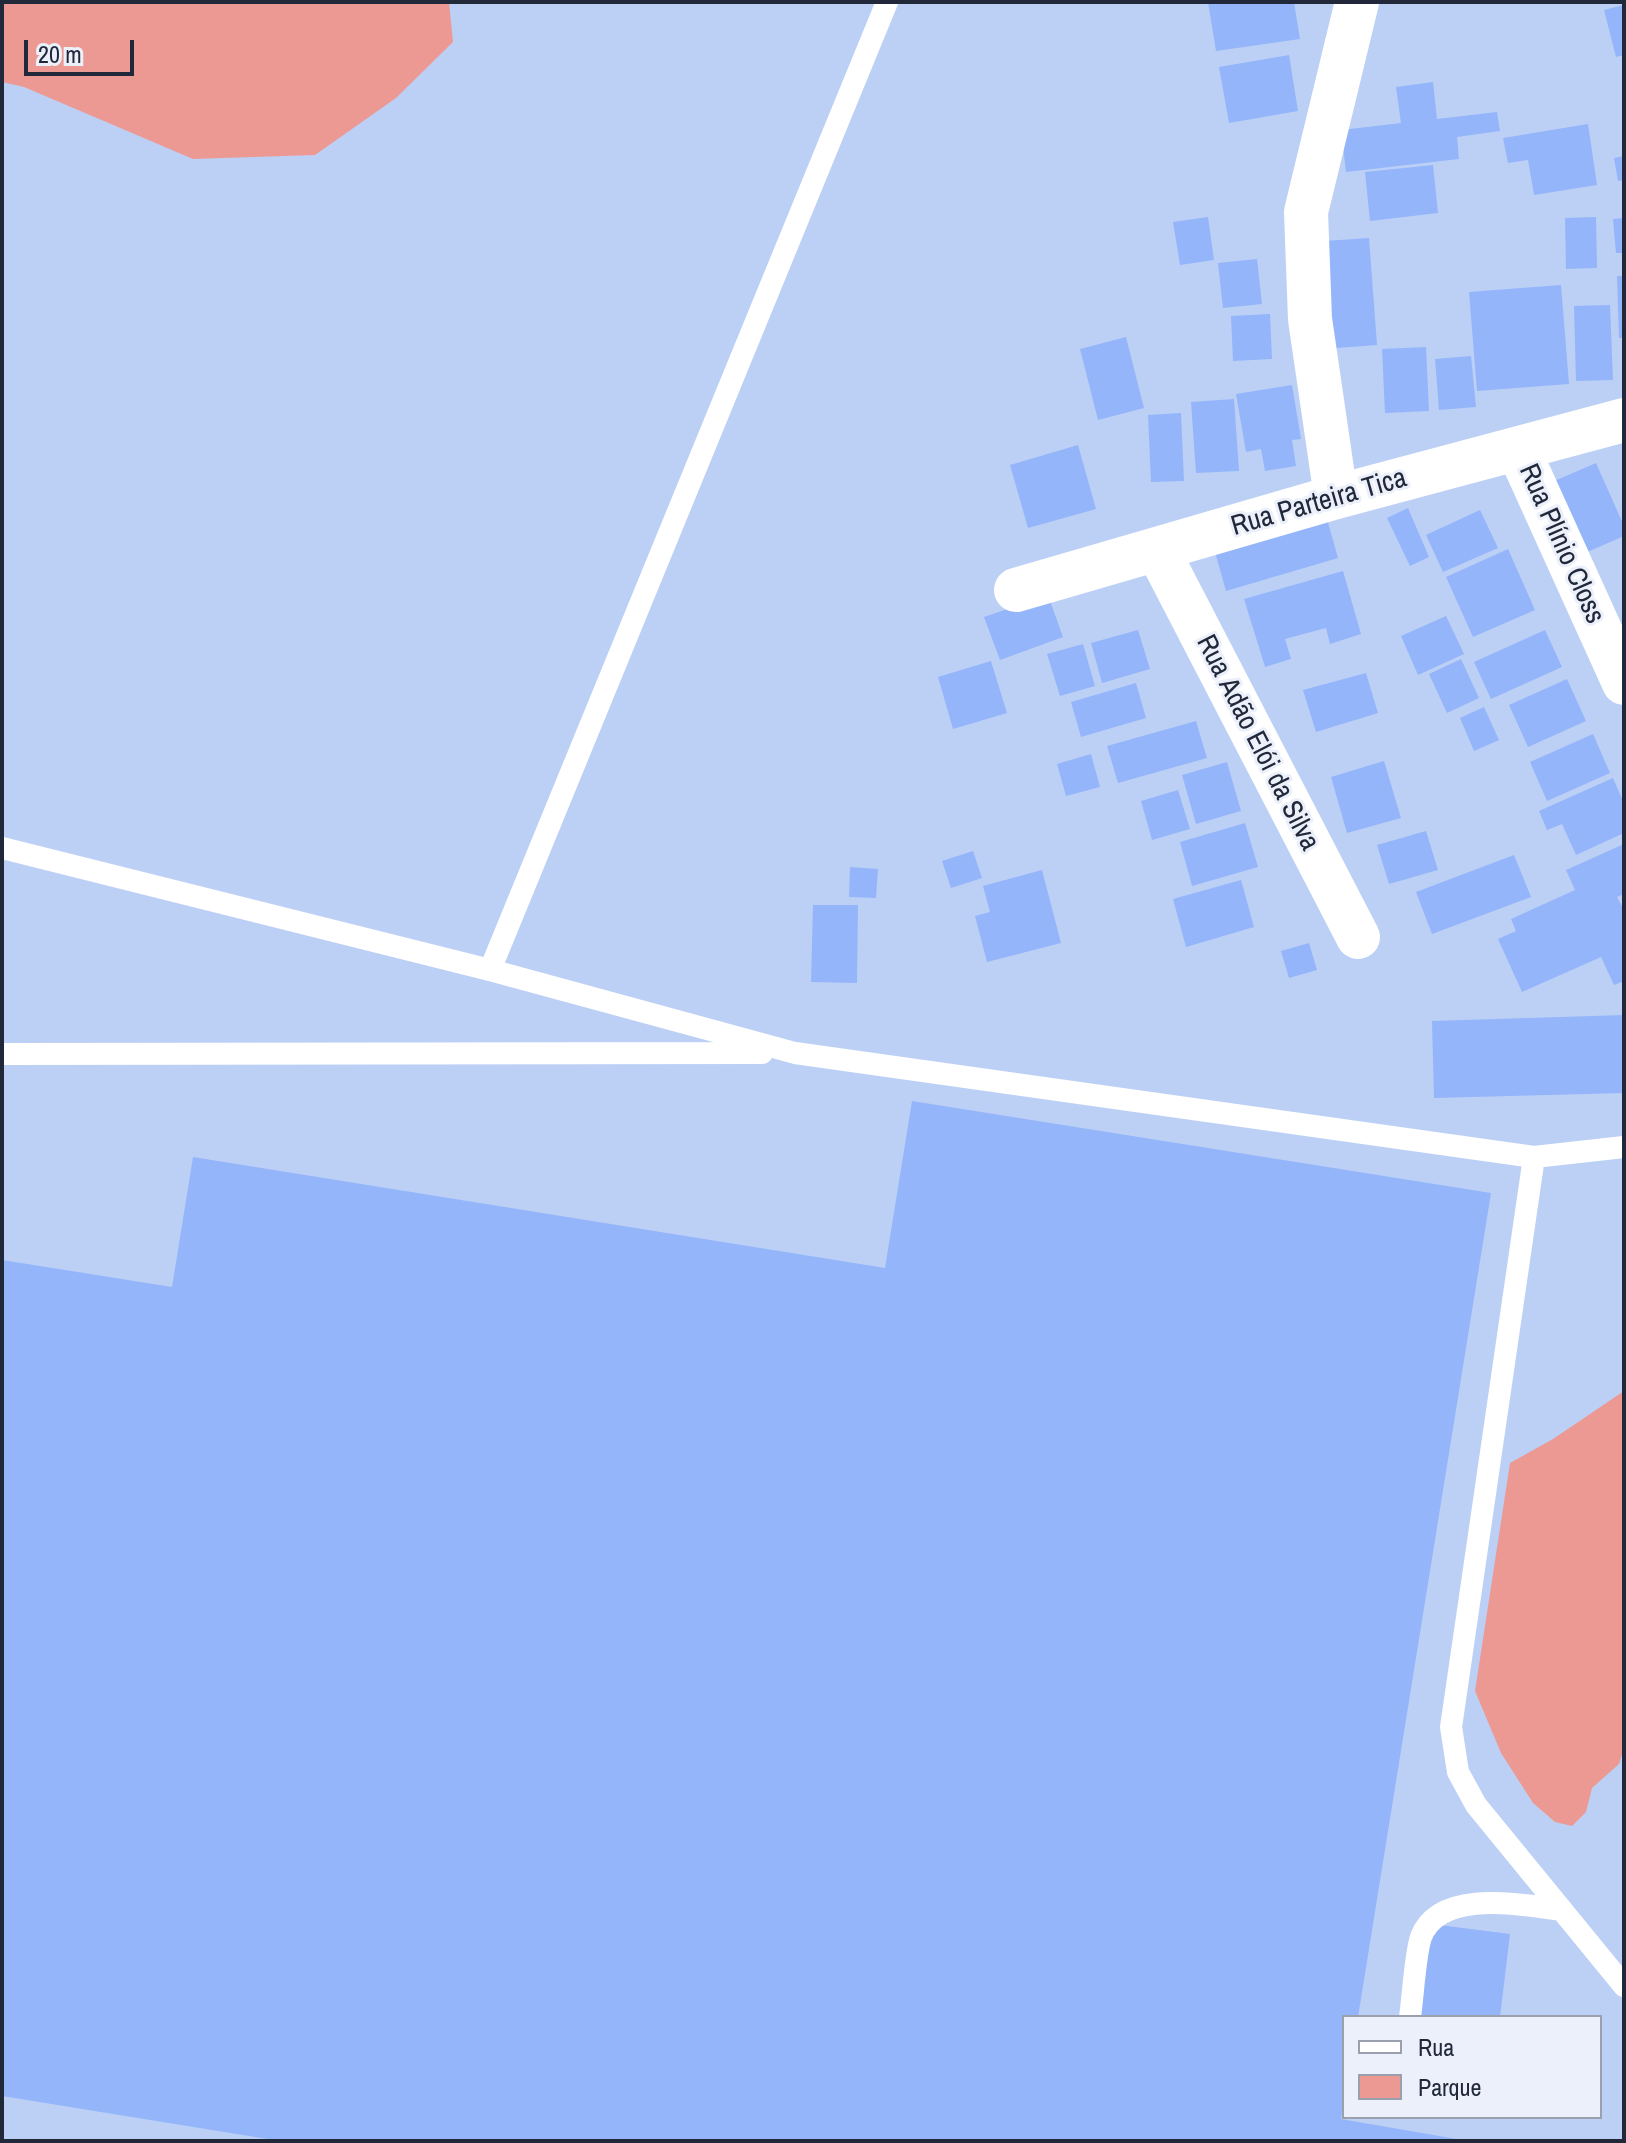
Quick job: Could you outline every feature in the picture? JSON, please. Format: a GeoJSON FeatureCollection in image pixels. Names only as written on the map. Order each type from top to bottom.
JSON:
{"type":"FeatureCollection","features":[{"type":"Feature","properties":{"kind":"street"},"geometry":{"type":"LineString","coordinates":[[1336,497],[1310,319],[1306,212],[1357,2]]}},
{"type":"Feature","properties":{"kind":"street","name":"Rua Parteira Tica"},"geometry":{"type":"LineString","coordinates":[[1016,590],[1336,497],[1624,420]]}},
{"type":"Feature","properties":{"kind":"street","name":"Rua Plínio Closs"},"geometry":{"type":"LineString","coordinates":[[1518,449],[1624,683]]}},
{"type":"Feature","properties":{"kind":"street","name":"Rua Adão Elói da Silva"},"geometry":{"type":"LineString","coordinates":[[1157,549],[1358,937]]}},
{"type":"Feature","properties":{"kind":"lane"},"geometry":{"type":"LineString","coordinates":[[490,970],[887,2]]}},
{"type":"Feature","properties":{"kind":"lane"},"geometry":{"type":"LineString","coordinates":[[2,848],[490,970],[795,1053],[1534,1157],[1624,1147]]}},
{"type":"Feature","properties":{"kind":"lane"},"geometry":{"type":"LineString","coordinates":[[2,1054],[795,1053]]}},
{"type":"Feature","properties":{"kind":"lane"},"geometry":{"type":"LineString","coordinates":[[1534,1157],[1451,1727],[1458,1772],[1476,1805],[1624,1986]]}},
{"type":"Feature","properties":{"kind":"lane"},"geometry":{"type":"LineString","coordinates":[[1410,2015],[1421,1937],[1434,1918],[1460,1905],[1510,1903],[1562,1910]]}},
{"type":"Feature","properties":{"kind":"green space"},"geometry":{"type":"Polygon","coordinates":[[[2,2],[449,2],[453,42],[396,98],[315,155],[193,159],[24,87],[2,82],[2,2]]]}},
{"type":"Feature","properties":{"kind":"green space"},"geometry":{"type":"Polygon","coordinates":[[[1624,1391],[1624,1748],[1619,1764],[1592,1788],[1586,1812],[1572,1826],[1555,1822],[1533,1803],[1501,1753],[1475,1691],[1510,1463],[1553,1439],[1624,1391]]]}},
{"type":"Feature","properties":{"kind":"building"},"geometry":{"type":"Polygon","coordinates":[[[1208,2],[1294,2],[1300,39],[1216,51],[1208,2]]]}},
{"type":"Feature","properties":{"kind":"building"},"geometry":{"type":"Polygon","coordinates":[[[1624,5],[1624,55],[1616,57],[1604,10],[1624,5]]]}},
{"type":"Feature","properties":{"kind":"building"},"geometry":{"type":"Polygon","coordinates":[[[1289,55],[1298,111],[1229,123],[1219,67],[1289,55]]]}},
{"type":"Feature","properties":{"kind":"building"},"geometry":{"type":"Polygon","coordinates":[[[1433,82],[1437,119],[1497,112],[1500,131],[1457,137],[1459,159],[1346,172],[1341,130],[1401,123],[1396,87],[1433,82]]]}},
{"type":"Feature","properties":{"kind":"building"},"geometry":{"type":"Polygon","coordinates":[[[1588,124],[1597,185],[1534,195],[1528,160],[1508,163],[1503,138],[1588,124]]]}},
{"type":"Feature","properties":{"kind":"building"},"geometry":{"type":"Polygon","coordinates":[[[1624,156],[1624,180],[1618,181],[1614,158],[1624,156]]]}},
{"type":"Feature","properties":{"kind":"building"},"geometry":{"type":"Polygon","coordinates":[[[1433,165],[1438,213],[1370,221],[1365,172],[1433,165]]]}},
{"type":"Feature","properties":{"kind":"building"},"geometry":{"type":"Polygon","coordinates":[[[1208,217],[1214,260],[1180,265],[1173,222],[1208,217]]]}},
{"type":"Feature","properties":{"kind":"building"},"geometry":{"type":"Polygon","coordinates":[[[1596,217],[1597,268],[1566,269],[1565,218],[1596,217]]]}},
{"type":"Feature","properties":{"kind":"building"},"geometry":{"type":"Polygon","coordinates":[[[1624,218],[1624,253],[1616,253],[1613,219],[1624,218]]]}},
{"type":"Feature","properties":{"kind":"building"},"geometry":{"type":"Polygon","coordinates":[[[1369,238],[1377,345],[1324,349],[1325,241],[1369,238]]]}},
{"type":"Feature","properties":{"kind":"building"},"geometry":{"type":"Polygon","coordinates":[[[1257,259],[1262,304],[1223,308],[1218,263],[1257,259]]]}},
{"type":"Feature","properties":{"kind":"building"},"geometry":{"type":"Polygon","coordinates":[[[1617,276],[1624,276],[1624,338],[1619,338],[1617,276]]]}},
{"type":"Feature","properties":{"kind":"building"},"geometry":{"type":"Polygon","coordinates":[[[1561,285],[1569,384],[1477,391],[1469,292],[1561,285]]]}},
{"type":"Feature","properties":{"kind":"building"},"geometry":{"type":"Polygon","coordinates":[[[1610,305],[1613,380],[1576,381],[1574,306],[1610,305]]]}},
{"type":"Feature","properties":{"kind":"building"},"geometry":{"type":"Polygon","coordinates":[[[1270,314],[1272,359],[1233,361],[1231,316],[1270,314]]]}},
{"type":"Feature","properties":{"kind":"building"},"geometry":{"type":"Polygon","coordinates":[[[1126,337],[1144,408],[1098,420],[1080,349],[1126,337]]]}},
{"type":"Feature","properties":{"kind":"building"},"geometry":{"type":"Polygon","coordinates":[[[1426,347],[1429,411],[1385,413],[1382,349],[1426,347]]]}},
{"type":"Feature","properties":{"kind":"building"},"geometry":{"type":"Polygon","coordinates":[[[1471,356],[1476,407],[1439,410],[1435,359],[1471,356]]]}},
{"type":"Feature","properties":{"kind":"building"},"geometry":{"type":"Polygon","coordinates":[[[1292,385],[1301,439],[1292,440],[1296,466],[1265,471],[1261,449],[1246,452],[1236,394],[1292,385]]]}},
{"type":"Feature","properties":{"kind":"building"},"geometry":{"type":"Polygon","coordinates":[[[1234,399],[1239,471],[1196,473],[1191,402],[1234,399]]]}},
{"type":"Feature","properties":{"kind":"building"},"geometry":{"type":"Polygon","coordinates":[[[1181,413],[1184,481],[1151,482],[1148,415],[1181,413]]]}},
{"type":"Feature","properties":{"kind":"building"},"geometry":{"type":"Polygon","coordinates":[[[1078,445],[1096,509],[1028,528],[1010,465],[1078,445]]]}},
{"type":"Feature","properties":{"kind":"building"},"geometry":{"type":"Polygon","coordinates":[[[1596,463],[1624,526],[1624,536],[1585,553],[1552,482],[1596,463]]]}},
{"type":"Feature","properties":{"kind":"building"},"geometry":{"type":"Polygon","coordinates":[[[1408,508],[1429,557],[1410,566],[1387,518],[1408,508]]]}},
{"type":"Feature","properties":{"kind":"building"},"geometry":{"type":"Polygon","coordinates":[[[1480,510],[1498,548],[1443,572],[1426,535],[1480,510]]]}},
{"type":"Feature","properties":{"kind":"building"},"geometry":{"type":"Polygon","coordinates":[[[1327,519],[1338,558],[1226,591],[1215,552],[1327,519]]]}},
{"type":"Feature","properties":{"kind":"building"},"geometry":{"type":"Polygon","coordinates":[[[1508,549],[1535,610],[1473,637],[1446,577],[1508,549]]]}},
{"type":"Feature","properties":{"kind":"building"},"geometry":{"type":"Polygon","coordinates":[[[1343,571],[1361,634],[1330,644],[1326,628],[1285,639],[1291,659],[1265,667],[1244,599],[1343,571]]]}},
{"type":"Feature","properties":{"kind":"building"},"geometry":{"type":"Polygon","coordinates":[[[1048,595],[1063,637],[1000,660],[984,617],[1048,595]]]}},
{"type":"Feature","properties":{"kind":"building"},"geometry":{"type":"Polygon","coordinates":[[[1446,616],[1464,654],[1418,675],[1401,636],[1446,616]]]}},
{"type":"Feature","properties":{"kind":"building"},"geometry":{"type":"Polygon","coordinates":[[[1138,630],[1150,669],[1102,683],[1091,643],[1138,630]]]}},
{"type":"Feature","properties":{"kind":"building"},"geometry":{"type":"Polygon","coordinates":[[[1545,630],[1562,667],[1491,699],[1474,662],[1545,630]]]}},
{"type":"Feature","properties":{"kind":"building"},"geometry":{"type":"Polygon","coordinates":[[[1083,644],[1095,686],[1060,696],[1047,654],[1083,644]]]}},
{"type":"Feature","properties":{"kind":"building"},"geometry":{"type":"Polygon","coordinates":[[[1461,659],[1479,698],[1447,713],[1429,674],[1461,659]]]}},
{"type":"Feature","properties":{"kind":"building"},"geometry":{"type":"Polygon","coordinates":[[[991,661],[1007,713],[953,729],[938,677],[991,661]]]}},
{"type":"Feature","properties":{"kind":"building"},"geometry":{"type":"Polygon","coordinates":[[[1366,673],[1378,713],[1316,732],[1303,690],[1366,673]]]}},
{"type":"Feature","properties":{"kind":"building"},"geometry":{"type":"Polygon","coordinates":[[[1567,679],[1586,721],[1528,747],[1509,705],[1567,679]]]}},
{"type":"Feature","properties":{"kind":"building"},"geometry":{"type":"Polygon","coordinates":[[[1136,683],[1146,718],[1081,737],[1071,702],[1136,683]]]}},
{"type":"Feature","properties":{"kind":"building"},"geometry":{"type":"Polygon","coordinates":[[[1484,707],[1499,740],[1474,751],[1460,718],[1484,707]]]}},
{"type":"Feature","properties":{"kind":"building"},"geometry":{"type":"Polygon","coordinates":[[[1196,721],[1207,758],[1118,783],[1107,746],[1196,721]]]}},
{"type":"Feature","properties":{"kind":"building"},"geometry":{"type":"Polygon","coordinates":[[[1593,734],[1610,773],[1547,801],[1530,762],[1593,734]]]}},
{"type":"Feature","properties":{"kind":"building"},"geometry":{"type":"Polygon","coordinates":[[[1091,754],[1100,787],[1066,796],[1057,764],[1091,754]]]}},
{"type":"Feature","properties":{"kind":"building"},"geometry":{"type":"Polygon","coordinates":[[[1384,761],[1401,818],[1347,833],[1331,777],[1384,761]]]}},
{"type":"Feature","properties":{"kind":"building"},"geometry":{"type":"Polygon","coordinates":[[[1227,762],[1241,811],[1196,824],[1182,775],[1227,762]]]}},
{"type":"Feature","properties":{"kind":"building"},"geometry":{"type":"Polygon","coordinates":[[[1613,778],[1624,803],[1624,833],[1576,855],[1562,824],[1547,830],[1539,811],[1613,778]]]}},
{"type":"Feature","properties":{"kind":"building"},"geometry":{"type":"Polygon","coordinates":[[[1178,790],[1190,829],[1152,840],[1141,801],[1178,790]]]}},
{"type":"Feature","properties":{"kind":"building"},"geometry":{"type":"Polygon","coordinates":[[[1245,823],[1258,867],[1192,886],[1180,842],[1245,823]]]}},
{"type":"Feature","properties":{"kind":"building"},"geometry":{"type":"Polygon","coordinates":[[[1426,831],[1438,870],[1389,884],[1377,845],[1426,831]]]}},
{"type":"Feature","properties":{"kind":"building"},"geometry":{"type":"Polygon","coordinates":[[[1624,844],[1624,894],[1617,897],[1624,910],[1624,981],[1614,985],[1601,957],[1522,992],[1498,939],[1516,931],[1511,919],[1575,890],[1566,870],[1624,844]]]}},
{"type":"Feature","properties":{"kind":"building"},"geometry":{"type":"Polygon","coordinates":[[[973,851],[982,878],[951,888],[942,861],[973,851]]]}},
{"type":"Feature","properties":{"kind":"building"},"geometry":{"type":"Polygon","coordinates":[[[1514,855],[1531,897],[1432,934],[1416,892],[1514,855]]]}},
{"type":"Feature","properties":{"kind":"building"},"geometry":{"type":"Polygon","coordinates":[[[850,867],[878,869],[876,898],[849,897],[850,867]]]}},
{"type":"Feature","properties":{"kind":"building"},"geometry":{"type":"Polygon","coordinates":[[[1042,870],[1061,943],[987,962],[975,916],[990,912],[983,886],[1042,870]]]}},
{"type":"Feature","properties":{"kind":"building"},"geometry":{"type":"Polygon","coordinates":[[[1241,880],[1254,927],[1186,947],[1173,899],[1241,880]]]}},
{"type":"Feature","properties":{"kind":"building"},"geometry":{"type":"Polygon","coordinates":[[[813,905],[858,905],[857,983],[811,982],[813,905]]]}},
{"type":"Feature","properties":{"kind":"building"},"geometry":{"type":"Polygon","coordinates":[[[1309,943],[1317,970],[1289,978],[1281,951],[1309,943]]]}},
{"type":"Feature","properties":{"kind":"building"},"geometry":{"type":"Polygon","coordinates":[[[1624,1015],[1624,1093],[1434,1098],[1432,1021],[1624,1015]]]}},
{"type":"Feature","properties":{"kind":"building"},"geometry":{"type":"Polygon","coordinates":[[[912,1101],[1491,1193],[1358,2015],[1342,2015],[1341,2119],[1468,2141],[280,2141],[2,2096],[2,1260],[172,1287],[193,1157],[885,1268],[912,1101]]]}},
{"type":"Feature","properties":{"kind":"building"},"geometry":{"type":"Polygon","coordinates":[[[1424,1923],[1510,1934],[1500,2015],[1413,2015],[1424,1923]]]}}]}
